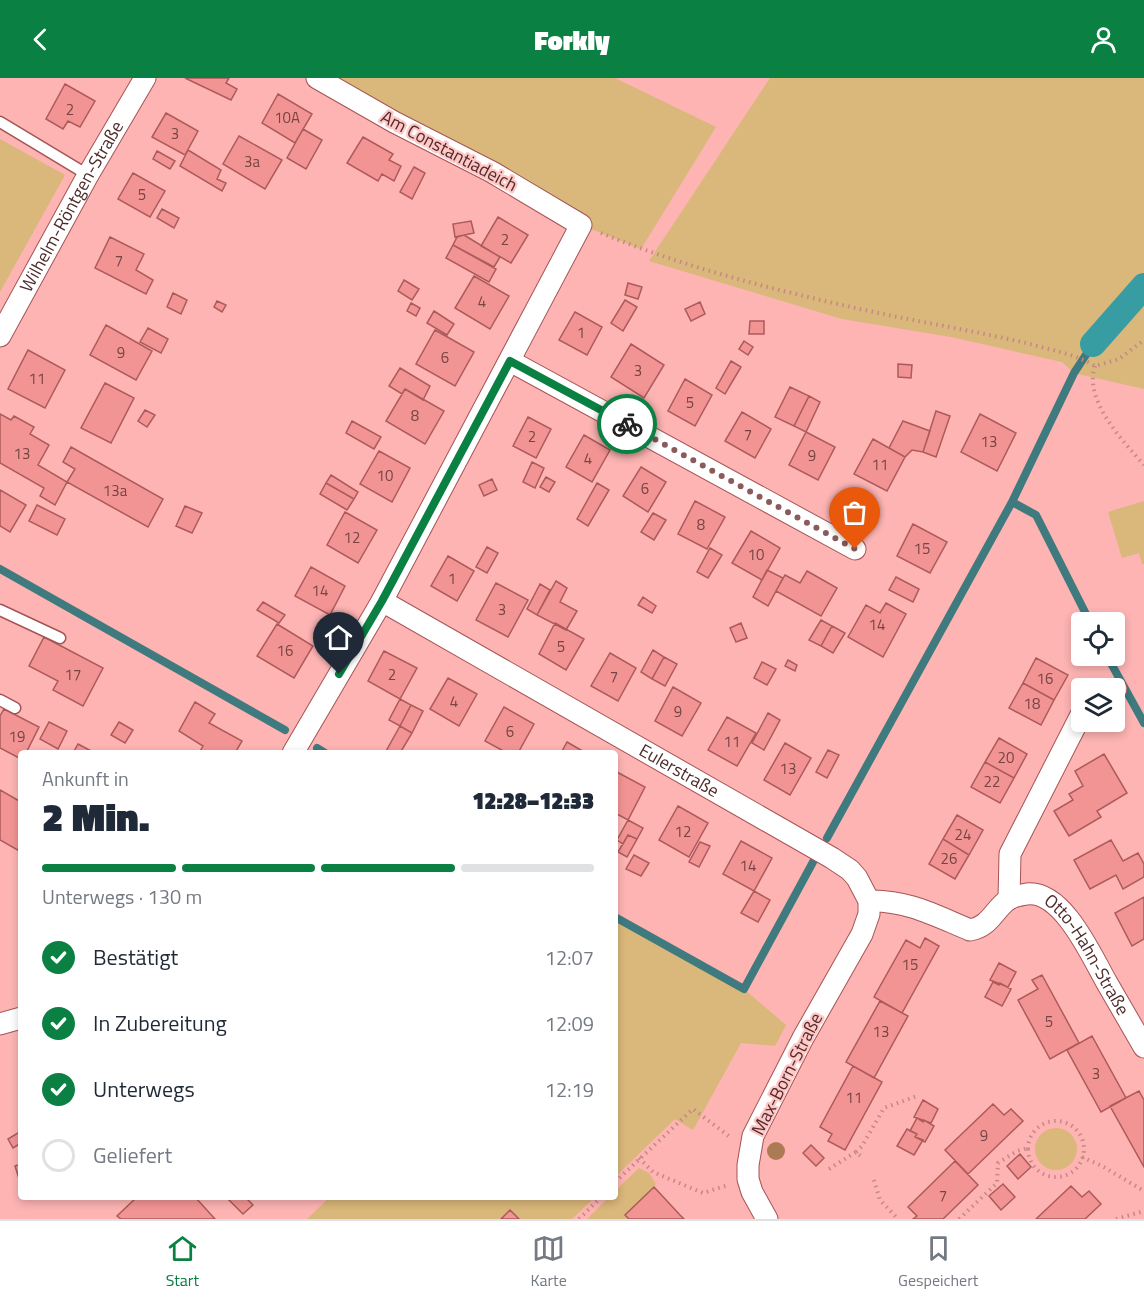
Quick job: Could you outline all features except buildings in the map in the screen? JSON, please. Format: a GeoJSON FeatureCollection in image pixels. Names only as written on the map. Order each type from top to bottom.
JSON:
{"type":"FeatureCollection","features":[{"type":"Feature","properties":{"kind":"street","name":"Wilhelm-Röntgen-Straße"},"geometry":{"type":"LineString","coordinates":[[2,329],[145,78]]}},
{"type":"Feature","properties":{"kind":"street","name":"Am Constantiadeich"},"geometry":{"type":"LineString","coordinates":[[317,78],[394,122],[492,172],[581,225]]}},
{"type":"Feature","properties":{"kind":"street"},"geometry":{"type":"LineString","coordinates":[[298,745],[382,601],[581,225]]}},
{"type":"Feature","properties":{"kind":"street"},"geometry":{"type":"LineString","coordinates":[[510,361],[855,549]]}},
{"type":"Feature","properties":{"kind":"street","name":"Eulerstraße"},"geometry":{"type":"LineString","coordinates":[[382,601],[825,854],[850,870],[864,889],[869,901]]}},
{"type":"Feature","properties":{"kind":"street","name":"Otto-Hahn-Straße"},"geometry":{"type":"LineString","coordinates":[[1009,899],[1010,854],[1072,732]]}},
{"type":"Feature","properties":{"kind":"street","name":"Otto-Hahn-Straße"},"geometry":{"type":"LineString","coordinates":[[869,901],[907,904],[970,930],[978,929],[986,924],[1009,899],[1030,894],[1042,895],[1066,917],[1081,936],[1144,1047]]}},
{"type":"Feature","properties":{"kind":"street","name":"Max-Born-Straße"},"geometry":{"type":"LineString","coordinates":[[767,1219],[752,1192],[748,1179],[753,1136],[803,1038],[862,934],[869,914],[869,901]]}},
{"type":"Feature","properties":{"kind":"street"},"geometry":{"type":"LineString","coordinates":[[0,1024],[18,1019]]}},
{"type":"Feature","properties":{"kind":"lane"},"geometry":{"type":"LineString","coordinates":[[0,122],[88,175]]}},
{"type":"Feature","properties":{"kind":"lane"},"geometry":{"type":"LineString","coordinates":[[0,610],[60,638]]}},
{"type":"Feature","properties":{"kind":"lane"},"geometry":{"type":"LineString","coordinates":[[0,700],[15,708]]}},
{"type":"Feature","properties":{"kind":"path"},"geometry":{"type":"LineString","coordinates":[[581,225],[641,249],[759,284],[852,307],[968,329],[1072,355],[1094,365],[1119,359],[1144,340]]}},
{"type":"Feature","properties":{"kind":"path"},"geometry":{"type":"LineString","coordinates":[[1094,365],[1094,392],[1102,413],[1144,465]]}},
{"type":"Feature","properties":{"kind":"path"},"geometry":{"type":"LineString","coordinates":[[829,1169],[862,1146],[884,1108],[917,1096]]}},
{"type":"Feature","properties":{"kind":"path"},"geometry":{"type":"LineString","coordinates":[[618,1179],[693,1109],[750,1152]]}},
{"type":"Feature","properties":{"kind":"path"},"geometry":{"type":"LineString","coordinates":[[1058,1122],[1068,1124],[1077,1131],[1083,1140],[1084,1151],[1075,1170],[1065,1176],[1054,1178],[1044,1175],[1035,1168],[1028,1148],[1037,1128],[1047,1123],[1058,1122]]}},
{"type":"Feature","properties":{"kind":"path"},"geometry":{"type":"LineString","coordinates":[[959,1219],[997,1183],[998,1163],[1017,1151],[1028,1148]]}},
{"type":"Feature","properties":{"kind":"path"},"geometry":{"type":"LineString","coordinates":[[856,1152],[863,1158]]}},
{"type":"Feature","properties":{"kind":"path"},"geometry":{"type":"LineString","coordinates":[[1082,1157],[1144,1191]]}},
{"type":"Feature","properties":{"kind":"path"},"geometry":{"type":"LineString","coordinates":[[639,1158],[653,1172],[704,1193],[748,1179]]}},
{"type":"Feature","properties":{"kind":"path"},"geometry":{"type":"LineString","coordinates":[[874,1180],[880,1200],[898,1219]]}},
{"type":"Feature","properties":{"kind":"path"},"geometry":{"type":"LineString","coordinates":[[579,1219],[598,1200]]}},
{"type":"Feature","properties":{"kind":"path"},"geometry":{"type":"LineString","coordinates":[[1116,1219],[1144,1211]]}},
{"type":"Feature","properties":{"kind":"shaded area"},"geometry":{"type":"Polygon","coordinates":[[[317,78],[615,78],[716,127],[641,249],[581,225],[317,78]]]}},
{"type":"Feature","properties":{"kind":"shaded area"},"geometry":{"type":"Polygon","coordinates":[[[770,78],[1144,78],[1144,286],[1093,344],[1077,368],[1144,298],[1144,389],[1074,373],[1062,362],[951,337],[842,319],[649,261],[770,78]]]}},
{"type":"Feature","properties":{"kind":"shaded area"},"geometry":{"type":"Polygon","coordinates":[[[0,139],[65,175],[0,292],[0,139]]]}},
{"type":"Feature","properties":{"kind":"shaded area"},"geometry":{"type":"Polygon","coordinates":[[[1144,501],[1144,564],[1142,564],[1139,553],[1122,558],[1108,512],[1144,501]]]}},
{"type":"Feature","properties":{"kind":"shaded area"},"geometry":{"type":"Polygon","coordinates":[[[618,919],[744,989],[786,1025],[775,1046],[741,1043],[693,1130],[675,1119],[618,1174],[618,919]]]}},
{"type":"Feature","properties":{"kind":"shaded area"},"geometry":{"type":"Polygon","coordinates":[[[1056,1128],[1071,1134],[1077,1149],[1071,1164],[1056,1170],[1041,1164],[1035,1149],[1041,1134],[1056,1128]]]}},
{"type":"Feature","properties":{"kind":"shaded area"},"geometry":{"type":"Polygon","coordinates":[[[639,1168],[649,1173],[656,1184],[625,1215],[629,1219],[587,1219],[606,1200],[618,1200],[618,1188],[639,1168]]]}},
{"type":"Feature","properties":{"kind":"shaded area"},"geometry":{"type":"Polygon","coordinates":[[[327,1200],[592,1200],[572,1219],[519,1219],[510,1210],[501,1219],[307,1219],[327,1200]]]}},
{"type":"Feature","properties":{"kind":"waterway"},"geometry":{"type":"LineString","coordinates":[[1093,344],[1144,286]]}},
{"type":"Feature","properties":{"kind":"waterway"},"geometry":{"type":"LineString","coordinates":[[1085,612],[1036,515],[1012,502],[1074,373],[1093,344]]}},
{"type":"Feature","properties":{"kind":"waterway"},"geometry":{"type":"LineString","coordinates":[[827,838],[1012,502]]}},
{"type":"Feature","properties":{"kind":"waterway"},"geometry":{"type":"LineString","coordinates":[[0,569],[285,730]]}},
{"type":"Feature","properties":{"kind":"waterway"},"geometry":{"type":"LineString","coordinates":[[1113,666],[1144,723]]}},
{"type":"Feature","properties":{"kind":"waterway"},"geometry":{"type":"LineString","coordinates":[[618,919],[744,989],[813,862]]}},
{"type":"Feature","properties":{"kind":"way so far"},"geometry":{"type":"LineString","coordinates":[[627,424],[855,549]]}},
{"type":"Feature","properties":{"kind":"route"},"geometry":{"type":"LineString","coordinates":[[339,674],[382,601],[510,361],[627,424]]}}]}
